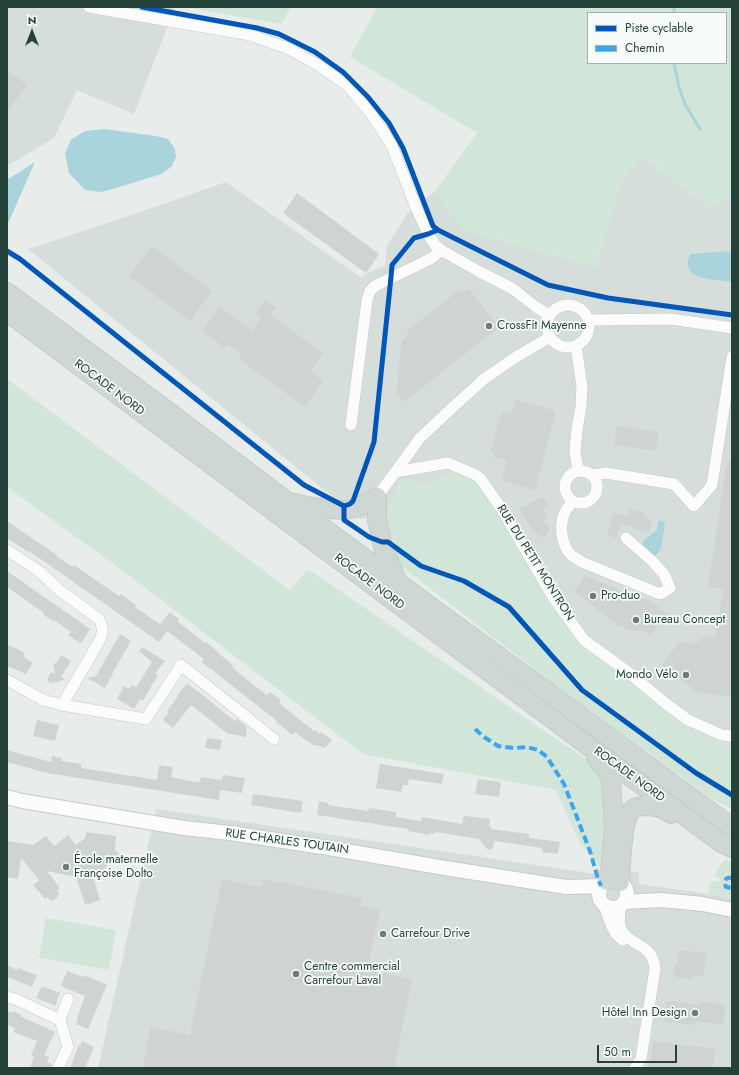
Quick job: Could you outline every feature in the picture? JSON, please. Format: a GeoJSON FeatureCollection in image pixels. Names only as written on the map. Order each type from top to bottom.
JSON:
{"type":"FeatureCollection","features":[{"type":"Feature","properties":{"kind":"main road","name":"ROCADE NORD"},"geometry":{"type":"LineString","coordinates":[[7,292],[288,502],[397,580],[732,827]]}},
{"type":"Feature","properties":{"kind":"main road","name":"ROCADE NORD"},"geometry":{"type":"LineString","coordinates":[[7,312],[576,737],[726,845]]}},
{"type":"Feature","properties":{"kind":"main road"},"geometry":{"type":"LineString","coordinates":[[288,502],[314,507],[345,510],[354,509],[377,497],[377,520],[383,547],[397,580]]}},
{"type":"Feature","properties":{"kind":"main road"},"geometry":{"type":"LineString","coordinates":[[576,737],[606,769],[611,779],[614,828],[611,864],[613,884]]}},
{"type":"Feature","properties":{"kind":"main road"},"geometry":{"type":"LineString","coordinates":[[613,884],[621,865],[624,831],[627,817],[632,810],[640,806],[660,807],[694,830],[726,845]]}},
{"type":"Feature","properties":{"kind":"main road","name":"ROCADE NORD"},"geometry":{"type":"LineString","coordinates":[[703,806],[732,821]]}},
{"type":"Feature","properties":{"kind":"street"},"geometry":{"type":"LineString","coordinates":[[89,7],[250,35],[286,48],[318,65],[348,86],[372,115],[392,146],[415,205],[428,234],[435,245],[441,250],[513,289],[549,315]]}},
{"type":"Feature","properties":{"kind":"street"},"geometry":{"type":"LineString","coordinates":[[351,425],[367,300],[370,291],[376,286],[432,258],[441,250]]}},
{"type":"Feature","properties":{"kind":"street"},"geometry":{"type":"LineString","coordinates":[[567,304],[581,308],[589,320],[589,332],[586,338],[582,343],[569,347],[555,343],[550,337],[546,326],[549,315],[554,309],[567,304]]}},
{"type":"Feature","properties":{"kind":"street"},"geometry":{"type":"LineString","coordinates":[[589,320],[671,319],[732,328]]}},
{"type":"Feature","properties":{"kind":"street"},"geometry":{"type":"LineString","coordinates":[[377,497],[420,438],[484,379],[516,357],[550,337]]}},
{"type":"Feature","properties":{"kind":"street"},"geometry":{"type":"LineString","coordinates":[[576,346],[582,387],[575,451],[578,471]]}},
{"type":"Feature","properties":{"kind":"street"},"geometry":{"type":"LineString","coordinates":[[593,475],[606,473],[674,484],[694,506],[712,485],[732,356]]}},
{"type":"Feature","properties":{"kind":"street","name":"RUE DU PETIT MONTRON"},"geometry":{"type":"LineString","coordinates":[[395,472],[448,463],[480,478],[499,504],[553,597],[584,640],[628,672],[688,720],[722,735],[732,736]]}},
{"type":"Feature","properties":{"kind":"street"},"geometry":{"type":"LineString","coordinates":[[578,471],[588,472],[593,475],[598,485],[596,495],[589,502],[584,504],[573,502],[567,496],[565,491],[566,481],[569,476],[578,471]]}},
{"type":"Feature","properties":{"kind":"street"},"geometry":{"type":"LineString","coordinates":[[573,502],[565,511],[562,522],[564,545],[572,555],[582,562],[660,594],[670,588],[664,574],[626,538]]}},
{"type":"Feature","properties":{"kind":"street"},"geometry":{"type":"LineString","coordinates":[[7,550],[38,571],[59,590],[99,619],[102,625],[103,631],[101,638],[62,705]]}},
{"type":"Feature","properties":{"kind":"street"},"geometry":{"type":"LineString","coordinates":[[7,680],[43,700],[62,705],[146,719],[181,665],[274,739]]}},
{"type":"Feature","properties":{"kind":"street","name":"RUE CHARLES TOUTAIN"},"geometry":{"type":"LineString","coordinates":[[7,797],[22,801],[184,828],[230,833],[329,848],[445,868],[566,886],[613,884],[661,900]]}},
{"type":"Feature","properties":{"kind":"street"},"geometry":{"type":"LineString","coordinates":[[635,1068],[641,1059],[654,964],[651,955],[646,949],[626,935],[620,928],[622,904],[627,895],[613,884],[599,893],[611,926],[620,939],[641,946]]}},
{"type":"Feature","properties":{"kind":"street","name":"RUE CHARLES TOUTAIN"},"geometry":{"type":"LineString","coordinates":[[566,886],[612,908],[622,904],[661,900],[703,904],[732,910]]}},
{"type":"Feature","properties":{"kind":"street"},"geometry":{"type":"LineString","coordinates":[[7,997],[15,999],[60,1020]]}},
{"type":"Feature","properties":{"kind":"street"},"geometry":{"type":"LineString","coordinates":[[58,1068],[68,1047],[60,1020],[68,998]]}},
{"type":"Feature","properties":{"kind":"shaded area"},"geometry":{"type":"Polygon","coordinates":[[[7,7],[175,7],[134,114],[77,90],[54,138],[7,166],[7,7]]]}},
{"type":"Feature","properties":{"kind":"shaded area"},"geometry":{"type":"Polygon","coordinates":[[[641,156],[710,207],[732,196],[732,741],[693,730],[589,651],[568,628],[512,537],[455,472],[423,486],[401,479],[384,517],[360,519],[28,249],[226,182],[360,277],[385,265],[387,246],[407,214],[435,191],[463,230],[596,267],[621,181],[641,156]]]}},
{"type":"Feature","properties":{"kind":"shaded area"},"geometry":{"type":"Polygon","coordinates":[[[156,809],[590,873],[604,874],[639,872],[639,884],[709,894],[732,899],[732,1068],[98,1068],[156,809]]]}},
{"type":"Feature","properties":{"kind":"green space"},"geometry":{"type":"Polygon","coordinates":[[[185,7],[291,7],[281,24],[185,7]]]}},
{"type":"Feature","properties":{"kind":"green space"},"geometry":{"type":"Polygon","coordinates":[[[377,7],[732,7],[732,196],[711,207],[641,156],[621,181],[596,267],[463,230],[435,191],[477,133],[350,57],[377,7]]]}},
{"type":"Feature","properties":{"kind":"green space"},"geometry":{"type":"Polygon","coordinates":[[[7,379],[290,590],[308,569],[603,771],[610,838],[600,866],[579,842],[556,790],[363,754],[123,571],[7,487],[7,379]]]}},
{"type":"Feature","properties":{"kind":"green space"},"geometry":{"type":"Polygon","coordinates":[[[455,472],[473,479],[512,537],[568,628],[589,651],[693,730],[732,741],[732,809],[711,798],[556,686],[406,570],[392,556],[384,517],[401,478],[423,486],[455,472]]]}},
{"type":"Feature","properties":{"kind":"green space"},"geometry":{"type":"Polygon","coordinates":[[[726,859],[732,862],[732,899],[709,894],[710,883],[714,881],[720,882],[720,878],[714,876],[718,868],[726,859]]]}},
{"type":"Feature","properties":{"kind":"green space"},"geometry":{"type":"Polygon","coordinates":[[[46,918],[116,930],[109,970],[39,958],[46,918]]]}},
{"type":"Feature","properties":{"kind":"water"},"geometry":{"type":"Polygon","coordinates":[[[104,129],[168,139],[175,149],[176,157],[172,166],[162,174],[102,192],[85,190],[69,173],[65,153],[71,140],[85,131],[104,129]]]}},
{"type":"Feature","properties":{"kind":"water"},"geometry":{"type":"Polygon","coordinates":[[[35,162],[7,226],[7,180],[35,162]]]}},
{"type":"Feature","properties":{"kind":"water"},"geometry":{"type":"Polygon","coordinates":[[[732,251],[732,280],[728,282],[700,277],[689,270],[688,260],[691,254],[732,251]]]}},
{"type":"Feature","properties":{"kind":"water"},"geometry":{"type":"Polygon","coordinates":[[[660,520],[665,523],[661,549],[655,557],[642,547],[644,540],[657,530],[658,522],[660,520]]]}},
{"type":"Feature","properties":{"kind":"building"},"geometry":{"type":"Polygon","coordinates":[[[7,70],[27,85],[7,112],[7,70]]]}},
{"type":"Feature","properties":{"kind":"building"},"geometry":{"type":"Polygon","coordinates":[[[297,193],[379,254],[366,273],[283,213],[297,193]]]}},
{"type":"Feature","properties":{"kind":"building"},"geometry":{"type":"Polygon","coordinates":[[[152,246],[212,291],[190,321],[129,276],[152,246]]]}},
{"type":"Feature","properties":{"kind":"building"},"geometry":{"type":"Polygon","coordinates":[[[468,288],[499,327],[404,402],[396,393],[402,340],[409,336],[406,332],[459,290],[461,293],[468,288]]]}},
{"type":"Feature","properties":{"kind":"building"},"geometry":{"type":"Polygon","coordinates":[[[265,300],[276,307],[270,315],[323,353],[310,371],[323,381],[305,407],[239,359],[242,354],[228,345],[225,348],[202,331],[220,307],[252,331],[261,317],[256,313],[265,300]]]}},
{"type":"Feature","properties":{"kind":"building"},"geometry":{"type":"Polygon","coordinates":[[[515,399],[556,411],[535,490],[502,481],[507,461],[493,457],[495,452],[491,451],[502,411],[512,414],[515,399]]]}},
{"type":"Feature","properties":{"kind":"building"},"geometry":{"type":"Polygon","coordinates":[[[617,426],[658,432],[656,451],[614,445],[617,426]]]}},
{"type":"Feature","properties":{"kind":"building"},"geometry":{"type":"Polygon","coordinates":[[[727,460],[732,461],[732,697],[697,692],[662,665],[679,642],[694,644],[706,636],[715,637],[723,589],[708,587],[727,460]]]}},
{"type":"Feature","properties":{"kind":"building"},"geometry":{"type":"Polygon","coordinates":[[[544,497],[548,506],[543,509],[547,516],[543,521],[549,526],[549,531],[543,538],[533,531],[519,508],[544,497]]]}},
{"type":"Feature","properties":{"kind":"building"},"geometry":{"type":"Polygon","coordinates":[[[630,509],[644,513],[643,517],[652,520],[649,533],[621,524],[616,538],[607,535],[613,512],[628,516],[630,509]]]}},
{"type":"Feature","properties":{"kind":"building"},"geometry":{"type":"Polygon","coordinates":[[[7,521],[73,567],[74,565],[119,596],[121,594],[136,605],[135,607],[160,624],[170,612],[179,619],[177,621],[218,652],[246,679],[267,695],[270,692],[281,700],[279,703],[314,731],[315,730],[320,734],[321,732],[332,740],[325,748],[318,745],[313,745],[295,732],[292,735],[276,722],[277,721],[202,662],[204,659],[167,631],[159,642],[29,551],[28,552],[7,538],[7,521]]]}},
{"type":"Feature","properties":{"kind":"building"},"geometry":{"type":"Polygon","coordinates":[[[7,571],[90,629],[81,644],[68,635],[71,632],[44,615],[44,613],[7,587],[7,571]]]}},
{"type":"Feature","properties":{"kind":"building"},"geometry":{"type":"Polygon","coordinates":[[[585,576],[614,587],[628,598],[631,594],[651,601],[667,614],[651,635],[644,631],[628,630],[622,625],[620,627],[574,591],[585,576]]]}},
{"type":"Feature","properties":{"kind":"building"},"geometry":{"type":"Polygon","coordinates":[[[120,634],[131,641],[105,688],[87,678],[96,676],[120,634]]]}},
{"type":"Feature","properties":{"kind":"building"},"geometry":{"type":"Polygon","coordinates":[[[7,644],[23,652],[25,658],[33,662],[26,674],[7,666],[7,644]]]}},
{"type":"Feature","properties":{"kind":"building"},"geometry":{"type":"Polygon","coordinates":[[[142,647],[165,661],[155,673],[158,675],[143,701],[140,699],[134,709],[117,699],[124,686],[129,689],[132,685],[136,687],[152,662],[139,651],[142,647]]]}},
{"type":"Feature","properties":{"kind":"building"},"geometry":{"type":"Polygon","coordinates":[[[61,655],[71,661],[61,677],[66,679],[59,681],[57,684],[57,682],[51,683],[48,681],[48,678],[51,672],[55,674],[53,664],[56,663],[61,655]]]}},
{"type":"Feature","properties":{"kind":"building"},"geometry":{"type":"Polygon","coordinates":[[[187,683],[235,721],[236,718],[247,727],[246,737],[227,733],[191,705],[173,728],[163,720],[169,712],[167,711],[178,696],[177,695],[187,683]]]}},
{"type":"Feature","properties":{"kind":"building"},"geometry":{"type":"Polygon","coordinates":[[[37,720],[59,725],[55,741],[33,736],[37,720]]]}},
{"type":"Feature","properties":{"kind":"building"},"geometry":{"type":"Polygon","coordinates":[[[207,738],[222,740],[220,750],[205,748],[207,738]]]}},
{"type":"Feature","properties":{"kind":"building"},"geometry":{"type":"Polygon","coordinates":[[[7,750],[51,762],[52,756],[62,758],[61,761],[81,764],[81,768],[157,780],[159,765],[173,767],[171,777],[190,781],[200,782],[201,777],[222,780],[223,775],[245,778],[242,793],[220,790],[219,800],[47,773],[7,762],[7,750]]]}},
{"type":"Feature","properties":{"kind":"building"},"geometry":{"type":"Polygon","coordinates":[[[380,764],[444,774],[442,784],[409,779],[408,785],[403,785],[401,792],[376,788],[380,764]]]}},
{"type":"Feature","properties":{"kind":"building"},"geometry":{"type":"Polygon","coordinates":[[[478,779],[501,782],[499,797],[475,794],[478,779]]]}},
{"type":"Feature","properties":{"kind":"building"},"geometry":{"type":"Polygon","coordinates":[[[253,794],[303,801],[301,813],[251,805],[253,794]]]}},
{"type":"Feature","properties":{"kind":"building"},"geometry":{"type":"Polygon","coordinates":[[[319,801],[328,803],[328,805],[368,811],[369,808],[396,812],[396,817],[421,821],[422,817],[462,824],[464,816],[490,819],[490,829],[529,834],[529,838],[560,842],[558,854],[542,852],[542,848],[494,841],[493,848],[490,850],[487,849],[479,839],[435,832],[435,834],[429,833],[429,835],[408,831],[408,829],[317,815],[319,801]]]}},
{"type":"Feature","properties":{"kind":"building","name":"École maternelle Françoise Dolto"},"geometry":{"type":"Polygon","coordinates":[[[86,832],[116,836],[115,849],[120,856],[93,877],[100,900],[85,905],[76,877],[47,871],[60,888],[57,891],[60,894],[51,901],[48,897],[45,899],[33,885],[39,880],[21,858],[18,879],[7,877],[7,841],[33,845],[46,836],[54,846],[68,835],[76,845],[85,838],[86,832]]]}},
{"type":"Feature","properties":{"kind":"building","name":"Centre commercial Carrefour Laval"},"geometry":{"type":"Polygon","coordinates":[[[222,879],[262,887],[263,879],[362,898],[360,906],[380,910],[367,970],[412,979],[394,1068],[142,1068],[151,1027],[190,1035],[222,879]]]}},
{"type":"Feature","properties":{"kind":"building"},"geometry":{"type":"Polygon","coordinates":[[[679,950],[706,953],[704,977],[693,975],[692,980],[675,977],[675,975],[673,975],[674,965],[677,965],[679,950]]]}},
{"type":"Feature","properties":{"kind":"building"},"geometry":{"type":"Polygon","coordinates":[[[7,965],[17,970],[18,968],[37,975],[32,987],[7,977],[7,965]]]}},
{"type":"Feature","properties":{"kind":"building"},"geometry":{"type":"Polygon","coordinates":[[[67,971],[83,977],[84,975],[107,985],[88,1029],[76,1024],[85,996],[61,986],[67,971]]]}},
{"type":"Feature","properties":{"kind":"building"},"geometry":{"type":"Polygon","coordinates":[[[42,986],[60,993],[55,1006],[36,998],[42,986]]]}},
{"type":"Feature","properties":{"kind":"building","name":"Hôtel Inn Design"},"geometry":{"type":"Polygon","coordinates":[[[667,1001],[699,1005],[699,1001],[726,1005],[723,1025],[696,1021],[696,1025],[664,1021],[667,1001]]]}},
{"type":"Feature","properties":{"kind":"building"},"geometry":{"type":"Polygon","coordinates":[[[7,1010],[12,1013],[13,1011],[21,1015],[20,1016],[55,1032],[44,1055],[49,1057],[47,1062],[52,1064],[51,1068],[30,1068],[34,1057],[31,1055],[37,1041],[13,1032],[15,1028],[7,1025],[7,1010]]]}},
{"type":"Feature","properties":{"kind":"building"},"geometry":{"type":"Polygon","coordinates":[[[82,1041],[94,1047],[85,1068],[70,1068],[79,1045],[80,1046],[82,1041]]]}},
{"type":"Feature","properties":{"kind":"building"},"geometry":{"type":"Polygon","coordinates":[[[653,1041],[716,1049],[713,1068],[649,1068],[653,1041]]]}},
{"type":"Feature","properties":{"kind":"waterway"},"geometry":{"type":"LineString","coordinates":[[674,7],[674,12]]}},
{"type":"Feature","properties":{"kind":"waterway"},"geometry":{"type":"LineString","coordinates":[[674,64],[679,87],[685,104],[700,129]]}},
{"type":"Feature","properties":{"kind":"marked path"},"geometry":{"type":"LineString","coordinates":[[475,729],[498,746],[514,748],[527,747],[538,750],[547,757],[564,784],[590,851],[601,886]]}},
{"type":"Feature","properties":{"kind":"marked path"},"geometry":{"type":"LineString","coordinates":[[732,878],[727,878],[724,882],[726,887],[732,888]]}},
{"type":"Feature","properties":{"kind":"cycle path"},"geometry":{"type":"LineString","coordinates":[[142,7],[257,28],[279,34],[315,52],[343,72],[368,97],[389,123],[403,148],[433,226],[438,230]]}},
{"type":"Feature","properties":{"kind":"cycle path"},"geometry":{"type":"LineString","coordinates":[[344,506],[353,501],[374,442],[392,265],[414,238],[438,230],[548,285],[608,298],[732,315]]}},
{"type":"Feature","properties":{"kind":"cycle path"},"geometry":{"type":"LineString","coordinates":[[7,251],[20,259],[304,485],[344,506],[344,520],[369,537],[382,542],[388,542],[421,566],[464,581],[509,607],[582,690],[696,773],[732,795]]}},
{"type":"Feature","properties":{"kind":"place","name":"CrossFit Mayenne"},"geometry":{"type":"Point","coordinates":[489,326]}},
{"type":"Feature","properties":{"kind":"place","name":"Pro-duo"},"geometry":{"type":"Point","coordinates":[593,596]}},
{"type":"Feature","properties":{"kind":"place","name":"Bureau Concept"},"geometry":{"type":"Point","coordinates":[636,620]}},
{"type":"Feature","properties":{"kind":"place","name":"Mondo Vélo"},"geometry":{"type":"Point","coordinates":[686,675]}},
{"type":"Feature","properties":{"kind":"place","name":"École maternelle Françoise Dolto"},"geometry":{"type":"Point","coordinates":[66,867]}},
{"type":"Feature","properties":{"kind":"place","name":"Carrefour Drive"},"geometry":{"type":"Point","coordinates":[383,934]}},
{"type":"Feature","properties":{"kind":"place","name":"Centre commercial Carrefour Laval"},"geometry":{"type":"Point","coordinates":[296,974]}},
{"type":"Feature","properties":{"kind":"place","name":"Hôtel Inn Design"},"geometry":{"type":"Point","coordinates":[695,1013]}}]}
